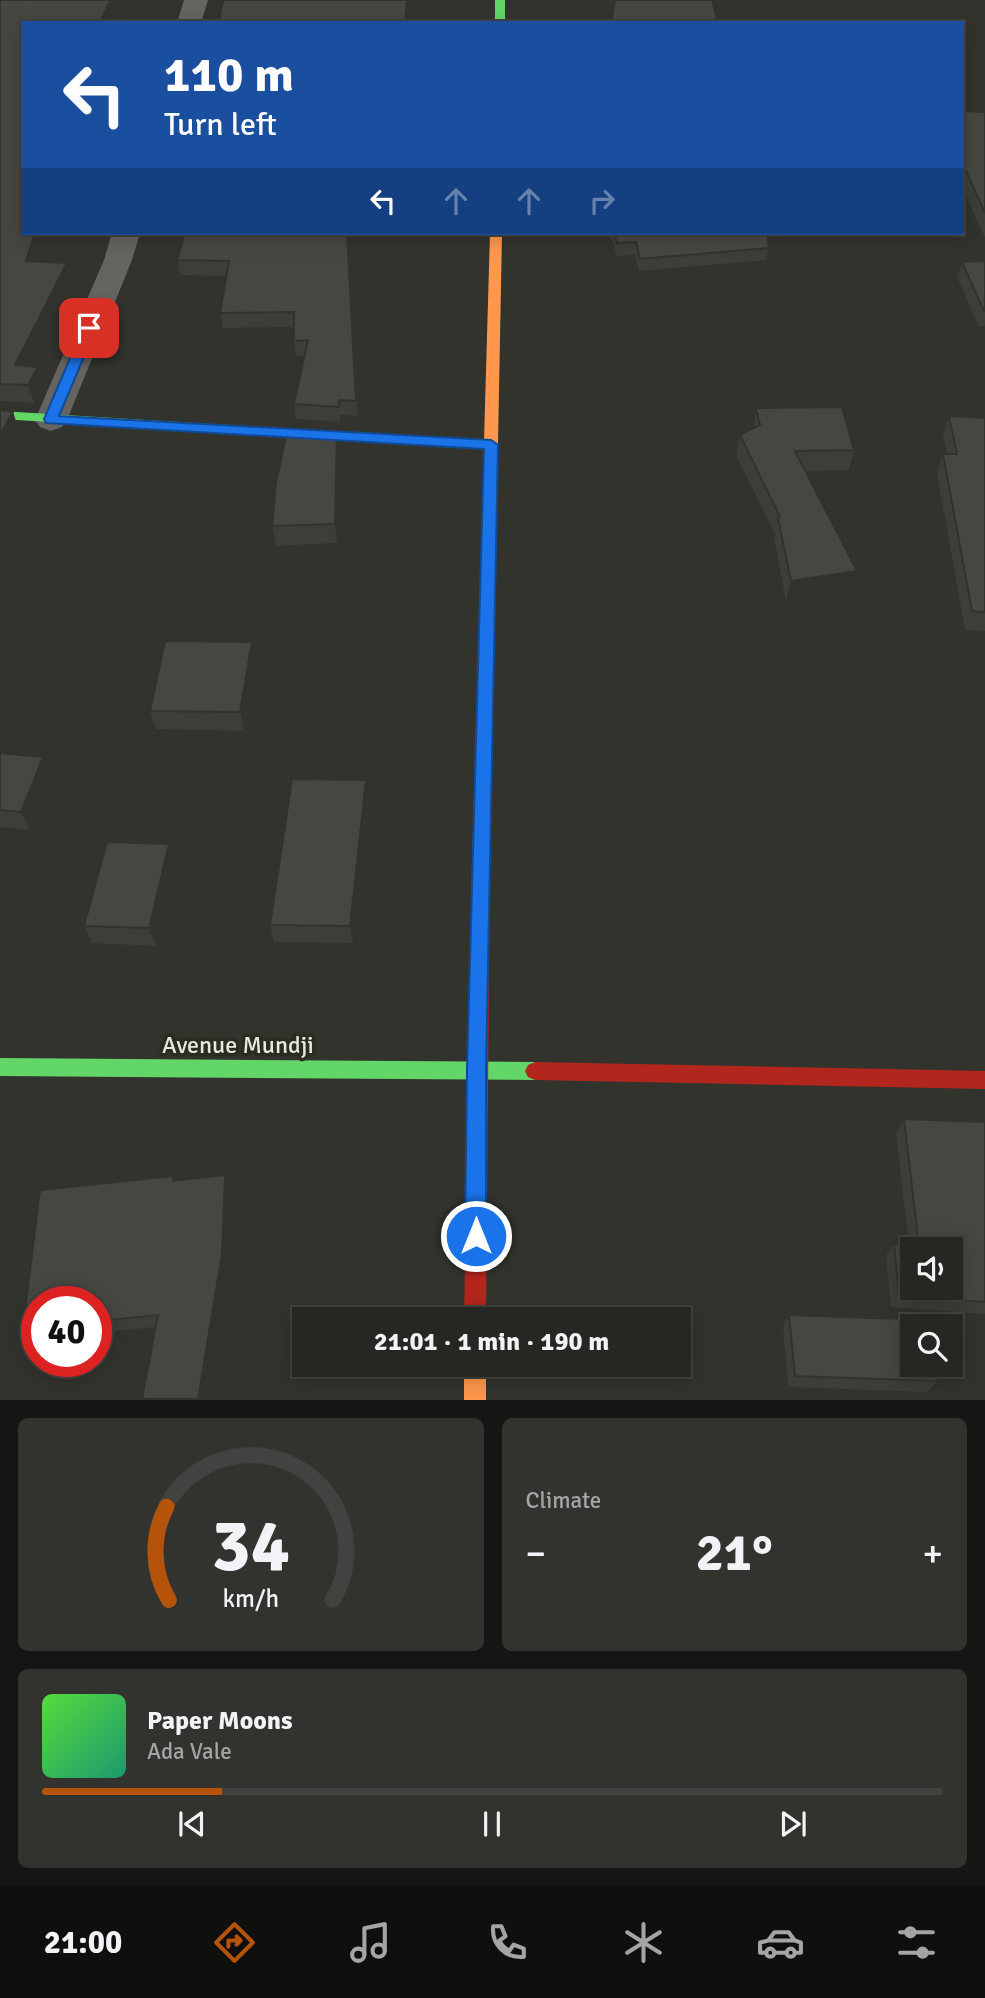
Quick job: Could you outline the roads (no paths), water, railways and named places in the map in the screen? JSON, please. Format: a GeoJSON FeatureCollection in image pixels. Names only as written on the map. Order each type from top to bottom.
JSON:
{"type":"FeatureCollection","features":[{"type":"Feature","properties":{"kind":"street"},"geometry":{"type":"LineString","coordinates":[[190,21],[196,0]]}},
{"type":"Feature","properties":{"kind":"street"},"geometry":{"type":"LineString","coordinates":[[500,0],[500,21]]}},
{"type":"Feature","properties":{"kind":"street"},"geometry":{"type":"LineString","coordinates":[[51,419],[118,260],[125,235]]}},
{"type":"Feature","properties":{"kind":"street"},"geometry":{"type":"LineString","coordinates":[[475,1307],[476,1070],[496,235]]}},
{"type":"Feature","properties":{"kind":"street"},"geometry":{"type":"LineString","coordinates":[[0,415],[491,445]]}},
{"type":"Feature","properties":{"kind":"street","name":"Avenue Mundji"},"geometry":{"type":"LineString","coordinates":[[0,1067],[476,1070],[985,1080]]}},
{"type":"Feature","properties":{"kind":"street"},"geometry":{"type":"LineString","coordinates":[[475,1377],[475,1399]]}}]}
